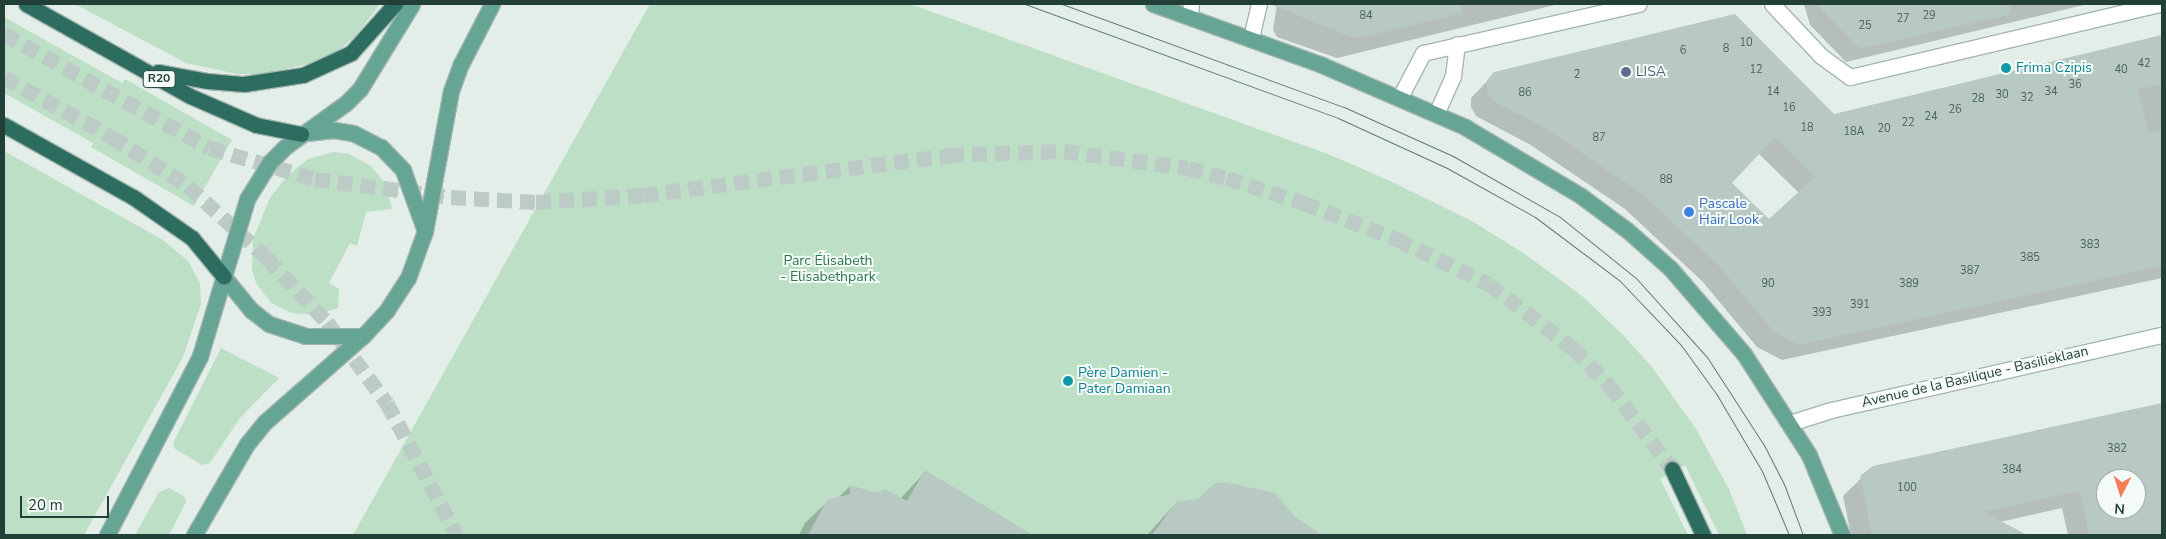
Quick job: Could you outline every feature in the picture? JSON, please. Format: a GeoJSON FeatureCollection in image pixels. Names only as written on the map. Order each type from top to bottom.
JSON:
{"type":"FeatureCollection","features":[{"type":"Feature","properties":{"kind":"highway","name":"R20"},"geometry":{"type":"LineString","coordinates":[[26,4],[190,96],[256,125],[302,134]]}},
{"type":"Feature","properties":{"kind":"highway"},"geometry":{"type":"LineString","coordinates":[[130,63],[171,76],[208,81],[244,84],[291,79],[320,69],[351,53],[394,4]]}},
{"type":"Feature","properties":{"kind":"highway"},"geometry":{"type":"LineString","coordinates":[[4,125],[140,202],[192,238],[224,277]]}},
{"type":"Feature","properties":{"kind":"highway"},"geometry":{"type":"LineString","coordinates":[[1672,469],[1703,535]]}},
{"type":"Feature","properties":{"kind":"main road"},"geometry":{"type":"LineString","coordinates":[[107,535],[194,370],[224,277],[246,199],[270,162],[302,134],[346,103],[360,89],[412,4]]}},
{"type":"Feature","properties":{"kind":"main road"},"geometry":{"type":"LineString","coordinates":[[194,535],[247,444],[265,422],[363,336],[387,310],[408,278],[425,231],[451,91],[461,64],[492,4]]}},
{"type":"Feature","properties":{"kind":"main road"},"geometry":{"type":"LineString","coordinates":[[1153,4],[1190,10],[1251,38],[1436,114],[1498,144],[1581,196],[1627,230],[1670,268],[1709,309],[1744,354],[1790,423],[1808,456],[1842,535]]}},
{"type":"Feature","properties":{"kind":"main road"},"geometry":{"type":"LineString","coordinates":[[302,134],[334,130],[353,133],[381,147],[403,170],[425,231]]}},
{"type":"Feature","properties":{"kind":"main road"},"geometry":{"type":"LineString","coordinates":[[224,277],[251,310],[268,324],[305,336],[363,336]]}},
{"type":"Feature","properties":{"kind":"street"},"geometry":{"type":"LineString","coordinates":[[1251,38],[1259,4]]}},
{"type":"Feature","properties":{"kind":"street"},"geometry":{"type":"LineString","coordinates":[[1400,98],[1423,53],[1638,4]]}},
{"type":"Feature","properties":{"kind":"street"},"geometry":{"type":"LineString","coordinates":[[1772,4],[1822,56],[1850,77],[2159,4]]}},
{"type":"Feature","properties":{"kind":"street"},"geometry":{"type":"LineString","coordinates":[[1436,114],[1453,76],[1457,44]]}},
{"type":"Feature","properties":{"kind":"street","name":"Avenue de la Basilique - Basilieklaan"},"geometry":{"type":"LineString","coordinates":[[1790,423],[1825,412],[2162,335]]}},
{"type":"Feature","properties":{"kind":"green space"},"geometry":{"type":"Polygon","coordinates":[[[75,4],[380,4],[357,34],[339,50],[316,62],[263,74],[237,74],[186,63],[75,4]]]}},
{"type":"Feature","properties":{"kind":"green space","name":"Parc Élisabeth - Elisabethpark"},"geometry":{"type":"Polygon","coordinates":[[[650,4],[910,4],[1328,154],[1388,180],[1470,220],[1522,252],[1582,296],[1623,335],[1652,367],[1696,429],[1729,489],[1747,535],[1719,535],[1685,465],[1660,479],[1688,535],[353,535],[650,4]]]}},
{"type":"Feature","properties":{"kind":"green space"},"geometry":{"type":"Polygon","coordinates":[[[4,17],[122,83],[125,79],[232,140],[194,206],[91,147],[93,143],[4,93],[4,17]]]}},
{"type":"Feature","properties":{"kind":"green space"},"geometry":{"type":"Polygon","coordinates":[[[4,151],[163,240],[188,261],[200,283],[201,304],[183,357],[84,535],[4,535],[4,151]]]}},
{"type":"Feature","properties":{"kind":"green space"},"geometry":{"type":"Polygon","coordinates":[[[334,152],[349,154],[371,166],[386,184],[392,209],[366,212],[357,246],[350,243],[329,283],[339,289],[338,308],[315,315],[291,313],[271,303],[256,283],[252,270],[253,239],[270,198],[287,176],[308,159],[334,152]]]}},
{"type":"Feature","properties":{"kind":"green space"},"geometry":{"type":"Polygon","coordinates":[[[221,348],[279,378],[240,418],[210,463],[202,465],[175,449],[173,443],[221,348]]]}},
{"type":"Feature","properties":{"kind":"green space"},"geometry":{"type":"Polygon","coordinates":[[[169,488],[185,497],[186,502],[169,535],[135,535],[159,492],[169,488]]]}},
{"type":"Feature","properties":{"kind":"building"},"geometry":{"type":"Polygon","coordinates":[[[1270,4],[1461,4],[1462,13],[1360,38],[1348,36],[1270,4]]]}},
{"type":"Feature","properties":{"kind":"building"},"geometry":{"type":"Polygon","coordinates":[[[1816,4],[2010,4],[2011,14],[1860,49],[1816,4]]]}},
{"type":"Feature","properties":{"kind":"building"},"geometry":{"type":"Polygon","coordinates":[[[1735,14],[1834,114],[2162,35],[2162,84],[2138,90],[2149,133],[2162,130],[2162,266],[1799,345],[1773,331],[1718,265],[1641,193],[1545,128],[1492,100],[1487,91],[1487,80],[1494,72],[1735,14]],[[1775,137],[1732,183],[1769,219],[1815,177],[1775,137]]]}},
{"type":"Feature","properties":{"kind":"building"},"geometry":{"type":"Polygon","coordinates":[[[2162,403],[2162,535],[2089,535],[2080,491],[1984,512],[2027,535],[1872,535],[1860,476],[1873,466],[2162,403]]]}},
{"type":"Feature","properties":{"kind":"building"},"geometry":{"type":"Polygon","coordinates":[[[925,470],[1033,535],[808,535],[827,500],[850,494],[849,485],[877,493],[885,489],[907,501],[925,470]]]}},
{"type":"Feature","properties":{"kind":"building"},"geometry":{"type":"Polygon","coordinates":[[[1224,482],[1275,493],[1294,516],[1322,535],[1152,535],[1176,502],[1198,499],[1214,484],[1224,482]]]}},
{"type":"Feature","properties":{"kind":"tunnel"},"geometry":{"type":"LineString","coordinates":[[4,34],[210,148],[315,179],[451,197],[536,202],[643,195],[949,155],[1064,151],[1188,168],[1227,178],[1304,203],[1397,239],[1489,284],[1573,348],[1610,386],[1672,469]]}},
{"type":"Feature","properties":{"kind":"tunnel"},"geometry":{"type":"LineString","coordinates":[[4,77],[112,137],[188,186],[267,258],[327,322],[387,403],[457,535]]}},
{"type":"Feature","properties":{"kind":"tram line"},"geometry":{"type":"LineString","coordinates":[[1025,4],[1338,118],[1447,168],[1535,217],[1619,280],[1681,345],[1717,395],[1762,471],[1789,535]]}},
{"type":"Feature","properties":{"kind":"tram line"},"geometry":{"type":"LineString","coordinates":[[1062,4],[1344,107],[1453,156],[1560,217],[1636,278],[1707,357],[1764,445],[1784,484],[1803,535]]}},
{"type":"Feature","properties":{"kind":"place","name":"Frima Czipis"},"geometry":{"type":"Point","coordinates":[2006,68]}},
{"type":"Feature","properties":{"kind":"place","name":"LISA"},"geometry":{"type":"Point","coordinates":[1626,72]}},
{"type":"Feature","properties":{"kind":"place","name":"Pascale Hair Look"},"geometry":{"type":"Point","coordinates":[1689,212]}},
{"type":"Feature","properties":{"kind":"place","name":"Père Damien - Pater Damiaan"},"geometry":{"type":"Point","coordinates":[1068,381]}}]}
